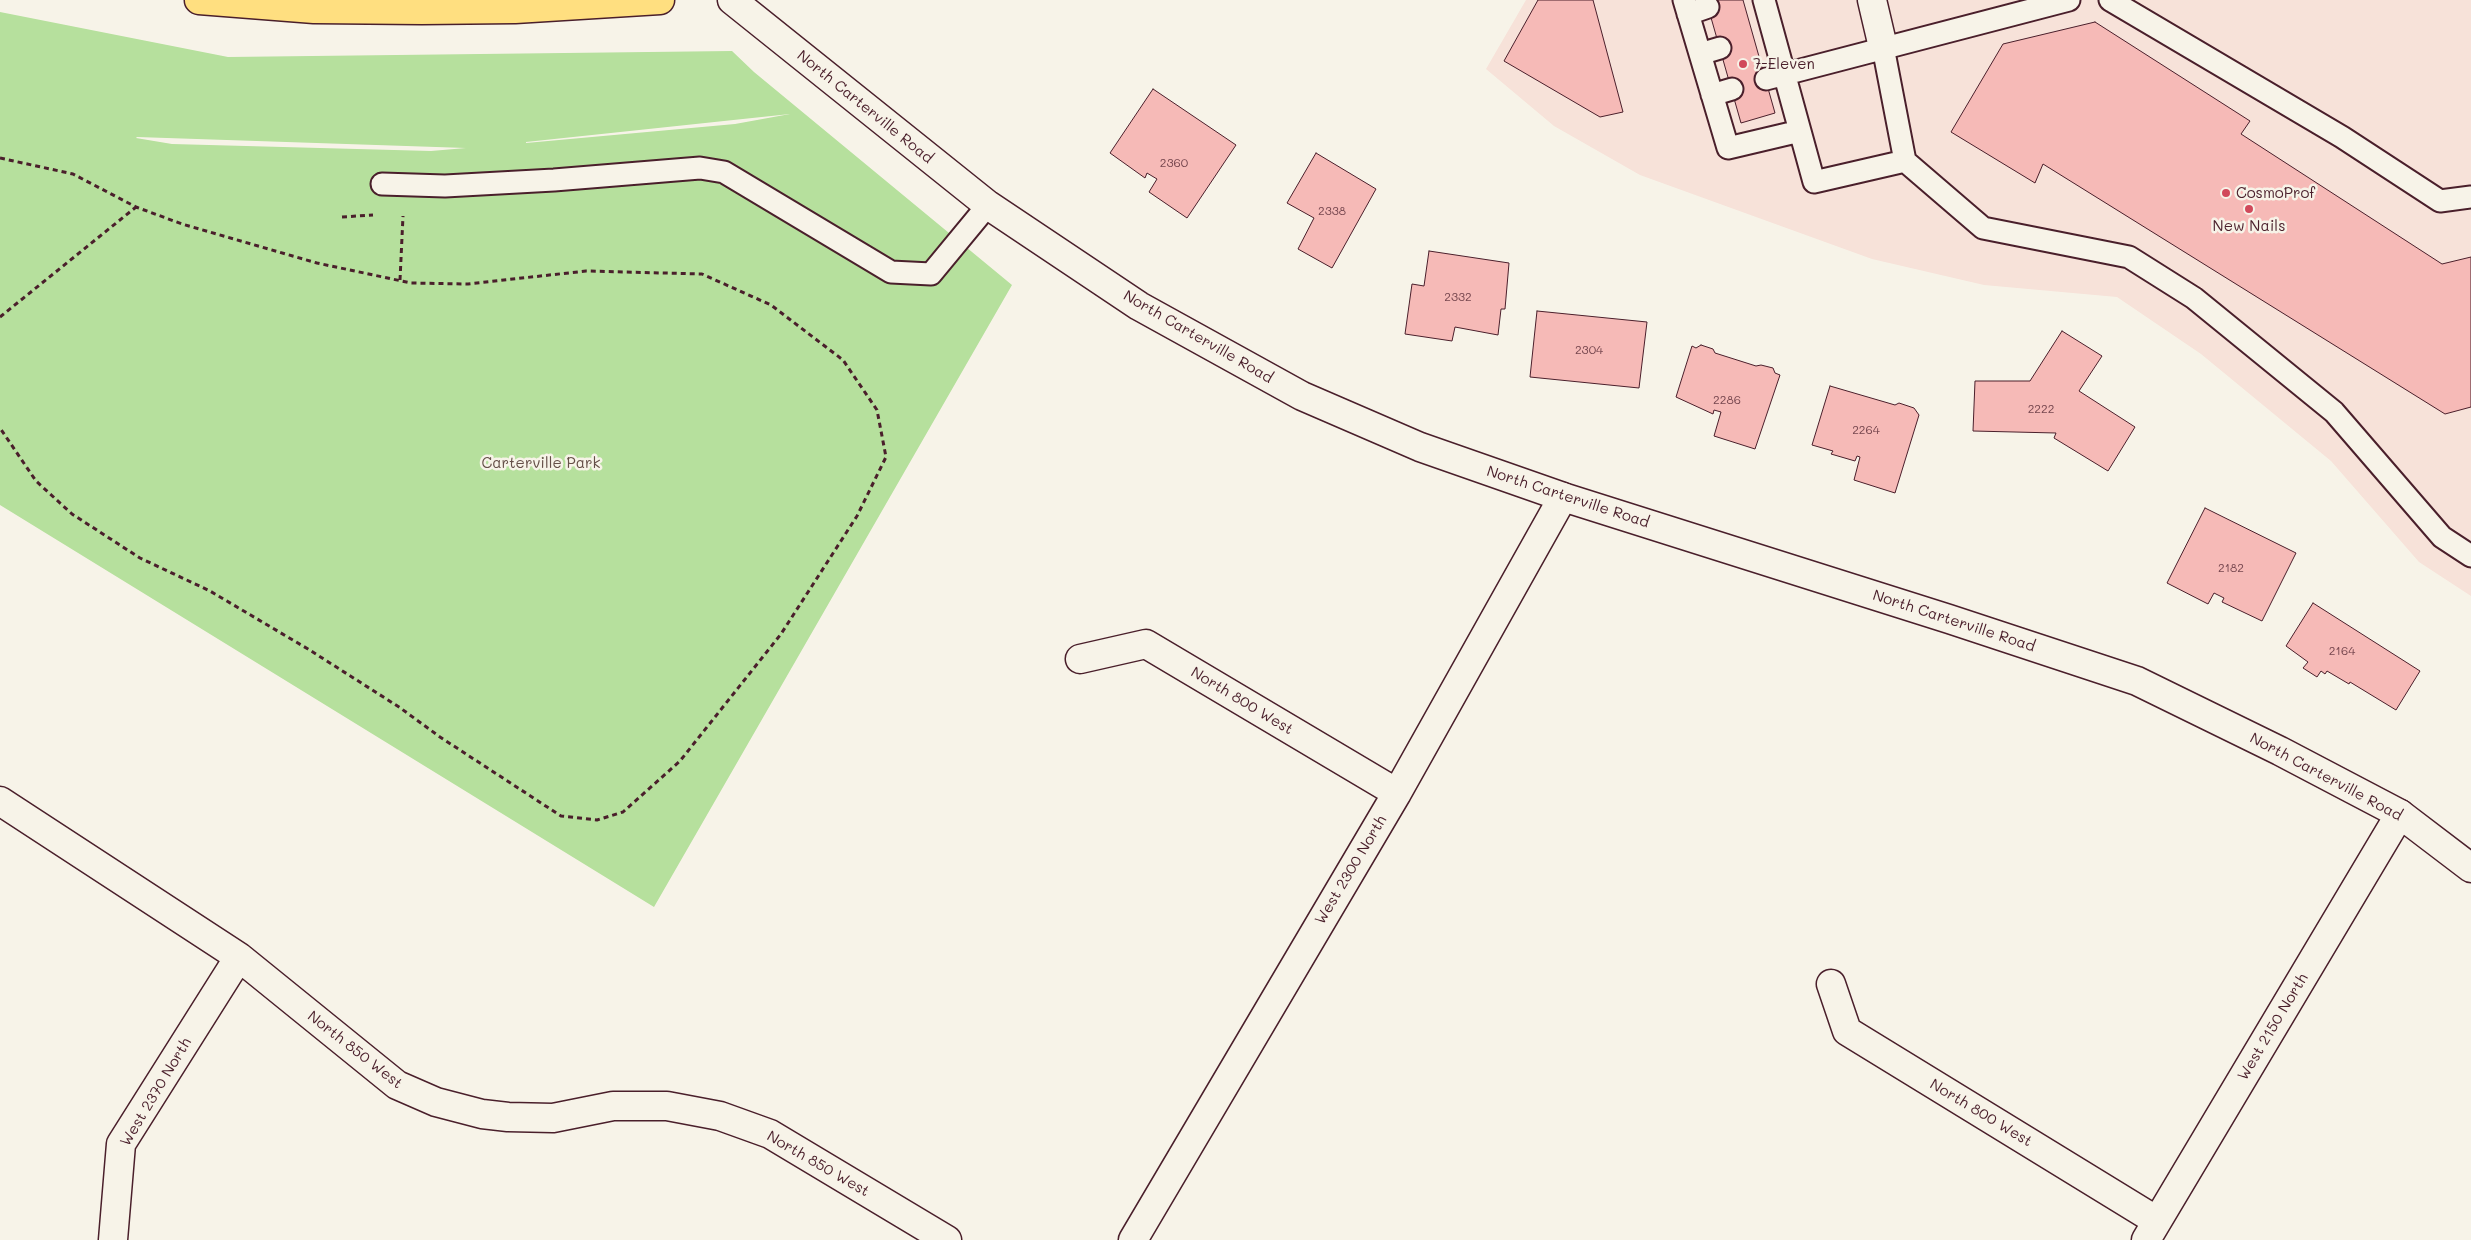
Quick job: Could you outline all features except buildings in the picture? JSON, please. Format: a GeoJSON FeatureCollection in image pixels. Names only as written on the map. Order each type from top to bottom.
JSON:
{"type":"FeatureCollection","features":[{"type":"Feature","properties":{"kind":"main road"},"geometry":{"type":"LineString","coordinates":[[199,0],[314,9],[422,10],[515,9],[660,0]]}},
{"type":"Feature","properties":{"kind":"street","name":"North Carterville Road"},"geometry":{"type":"LineString","coordinates":[[732,0],[839,88],[988,205],[1139,306],[1302,396],[1420,447],[1563,497],[1949,619],[2137,681],[2280,751],[2400,814],[2471,868]]}},
{"type":"Feature","properties":{"kind":"street"},"geometry":{"type":"LineString","coordinates":[[1872,0],[1883,47]]}},
{"type":"Feature","properties":{"kind":"street","name":"West 2300 North"},"geometry":{"type":"LineString","coordinates":[[1133,1240],[1397,793],[1563,497]]}},
{"type":"Feature","properties":{"kind":"street","name":"North 800 West"},"geometry":{"type":"LineString","coordinates":[[1080,659],[1146,644],[1397,793]]}},
{"type":"Feature","properties":{"kind":"street","name":"North 850 West"},"geometry":{"type":"LineString","coordinates":[[0,801],[239,957],[397,1086],[436,1102],[482,1114],[508,1117],[553,1118],[613,1106],[658,1106],[720,1116],[770,1134],[947,1240]]}},
{"type":"Feature","properties":{"kind":"street","name":"West 2150 North"},"geometry":{"type":"LineString","coordinates":[[2151,1230],[2400,814]]}},
{"type":"Feature","properties":{"kind":"street","name":"West 2370 North"},"geometry":{"type":"LineString","coordinates":[[113,1240],[121,1144],[239,957]]}},
{"type":"Feature","properties":{"kind":"street","name":"North 800 West"},"geometry":{"type":"LineString","coordinates":[[1831,984],[1847,1031],[2151,1230]]}},
{"type":"Feature","properties":{"kind":"lane"},"geometry":{"type":"LineString","coordinates":[[1764,0],[1764,36],[1775,76],[1800,131],[1814,182],[1905,161]]}},
{"type":"Feature","properties":{"kind":"lane"},"geometry":{"type":"LineString","coordinates":[[1775,76],[2069,0]]}},
{"type":"Feature","properties":{"kind":"lane"},"geometry":{"type":"LineString","coordinates":[[2110,0],[2342,137],[2440,200],[2471,197]]}},
{"type":"Feature","properties":{"kind":"lane"},"geometry":{"type":"LineString","coordinates":[[1708,7],[1686,7],[1700,54],[1722,92],[1728,148],[1800,131]]}},
{"type":"Feature","properties":{"kind":"lane"},"geometry":{"type":"LineString","coordinates":[[1883,47],[1905,161],[1983,228],[2128,257],[2194,298],[2334,412],[2442,537],[2471,556]]}},
{"type":"Feature","properties":{"kind":"lane"},"geometry":{"type":"LineString","coordinates":[[1700,54],[1720,48]]}},
{"type":"Feature","properties":{"kind":"lane"},"geometry":{"type":"LineString","coordinates":[[382,184],[445,186],[524,182],[700,168],[724,172],[891,272],[931,274],[988,205]]}},
{"type":"Feature","properties":{"kind":"path"},"geometry":{"type":"LineString","coordinates":[[0,158],[73,174],[136,207],[182,224],[317,263],[411,283],[468,284],[586,271],[702,274],[771,304],[843,360],[877,410],[886,457],[857,516],[781,634],[680,761],[623,812],[597,820],[561,816],[440,737],[399,707],[308,649],[210,591],[140,558],[72,514],[36,481],[0,428]]}},
{"type":"Feature","properties":{"kind":"path"},"geometry":{"type":"LineString","coordinates":[[0,317],[136,207]]}},
{"type":"Feature","properties":{"kind":"path"},"geometry":{"type":"LineString","coordinates":[[394,214],[403,214],[400,280]]}},
{"type":"Feature","properties":{"kind":"path"},"geometry":{"type":"LineString","coordinates":[[342,217],[377,215]]}},
{"type":"Feature","properties":{"kind":"shaded area"},"geometry":{"type":"Polygon","coordinates":[[[1526,0],[2471,0],[2471,596],[2419,562],[2331,461],[2201,354],[2117,297],[1984,285],[1872,259],[1640,175],[1554,126],[1486,69],[1526,0]]]}},
{"type":"Feature","properties":{"kind":"green space","name":"Carterville Park"},"geometry":{"type":"Polygon","coordinates":[[[0,12],[228,57],[732,51],[754,72],[1012,285],[654,907],[0,505],[0,12]],[[790,114],[526,142],[526,143],[735,124],[790,114]],[[137,137],[172,144],[431,151],[466,148],[137,137]]]}},
{"type":"Feature","properties":{"kind":"place","name":"7-Eleven"},"geometry":{"type":"Point","coordinates":[1743,64]}},
{"type":"Feature","properties":{"kind":"place","name":"CosmoProf"},"geometry":{"type":"Point","coordinates":[2226,193]}},
{"type":"Feature","properties":{"kind":"place","name":"New Nails"},"geometry":{"type":"Point","coordinates":[2249,209]}}]}
